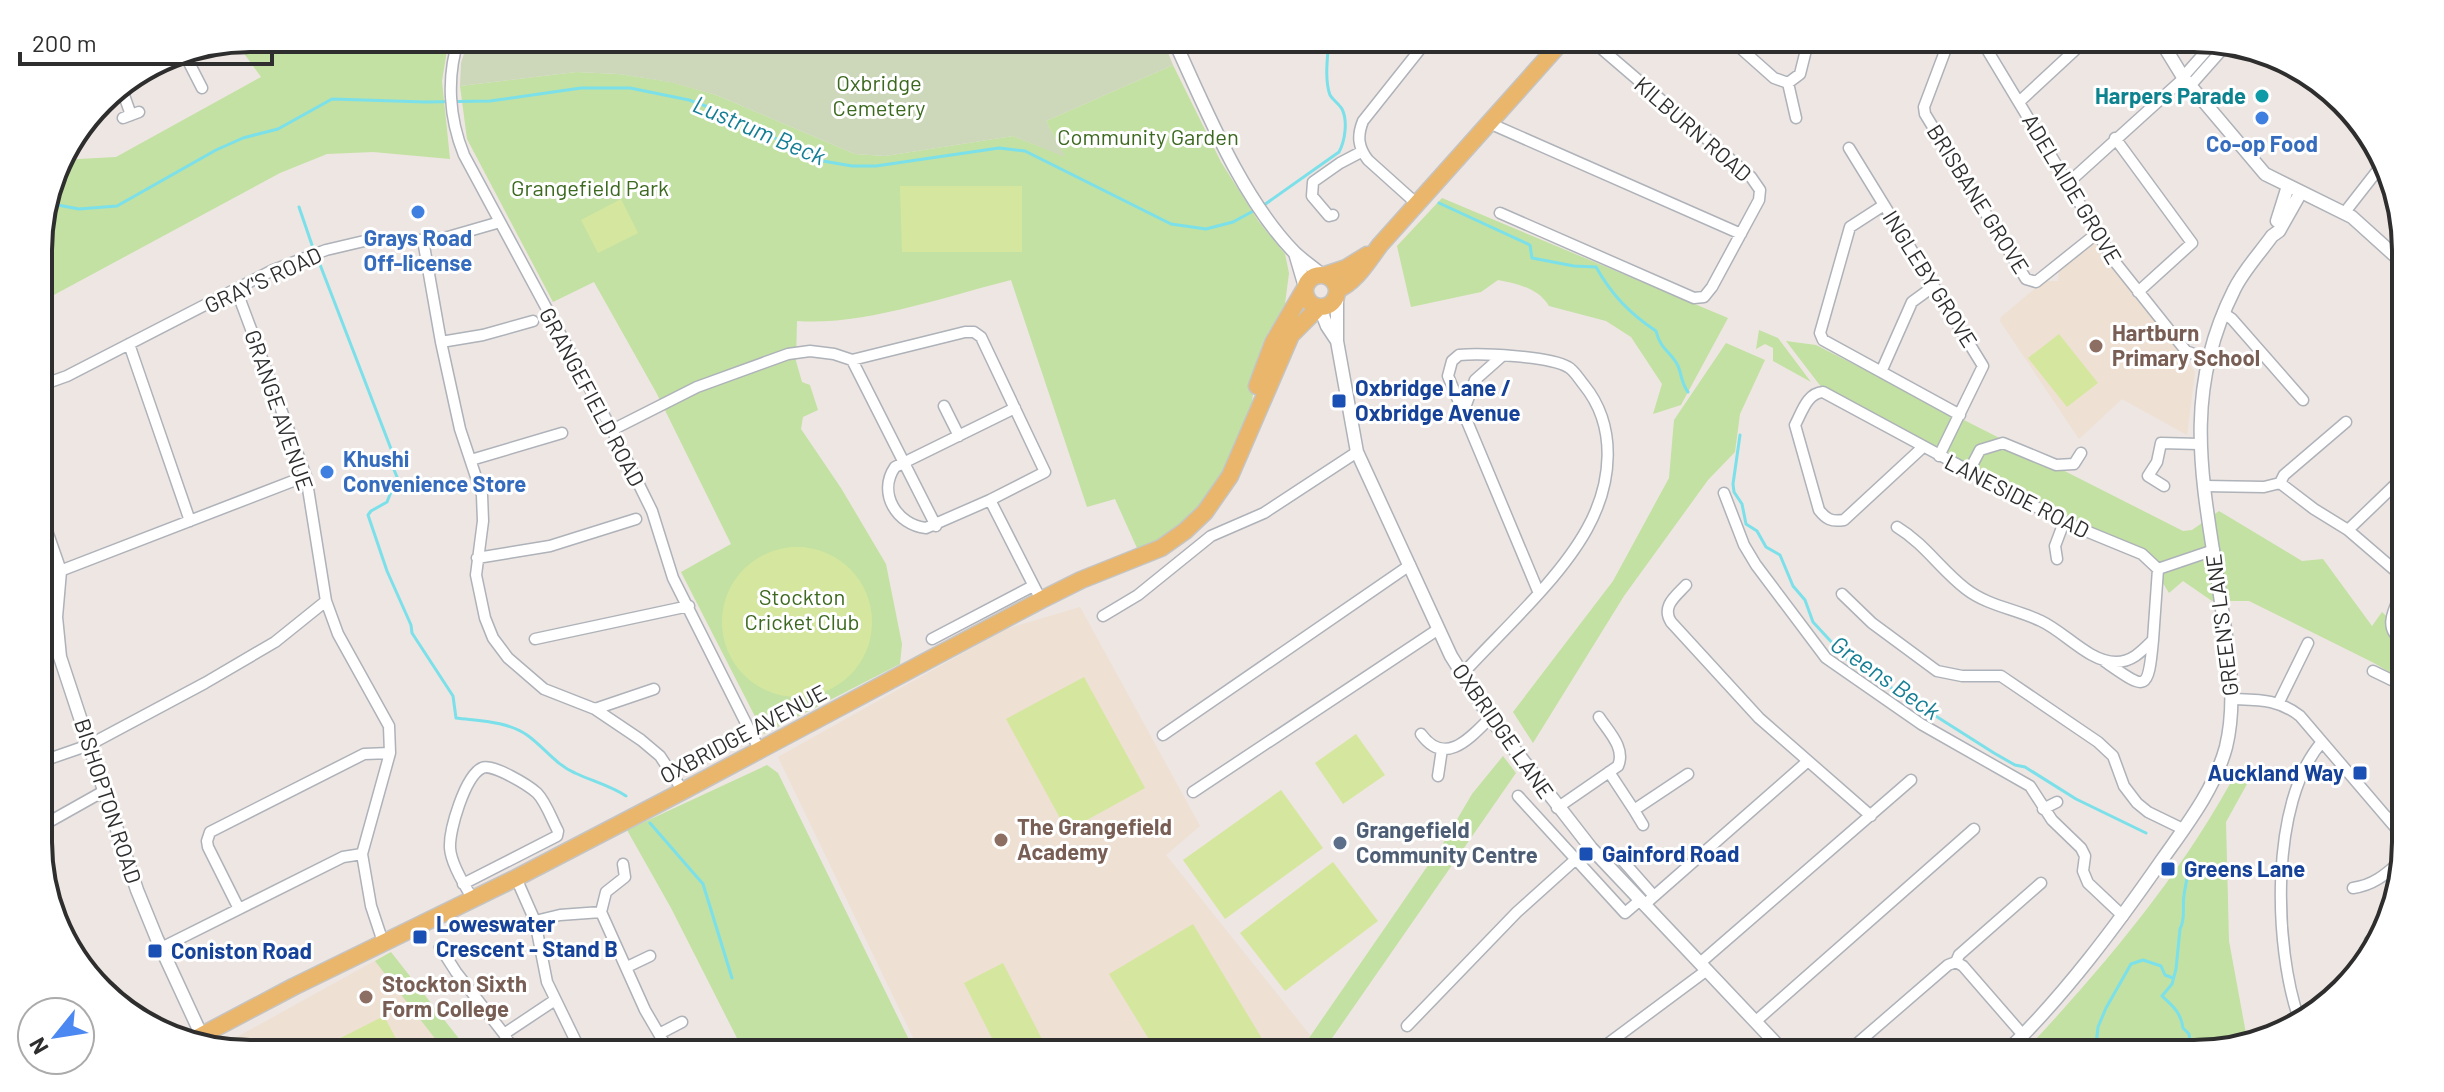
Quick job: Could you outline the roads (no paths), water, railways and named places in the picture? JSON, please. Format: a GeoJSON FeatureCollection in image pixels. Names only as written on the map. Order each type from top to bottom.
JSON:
{"type":"FeatureCollection","features":[{"type":"Feature","properties":{"kind":"main road"},"geometry":{"type":"LineString","coordinates":[[1380,245],[1346,268],[1315,276],[1304,288],[1310,304],[1319,308],[1330,305],[1337,293],[1345,287],[1552,52]]}},
{"type":"Feature","properties":{"kind":"main road"},"geometry":{"type":"LineString","coordinates":[[1324,275],[1334,281],[1337,293]]}},
{"type":"Feature","properties":{"kind":"main road","name":"OXBRIDGE AVENUE"},"geometry":{"type":"LineString","coordinates":[[209,1035],[293,987],[516,878],[760,751],[1037,593],[1081,580],[1161,548],[1205,512],[1230,476],[1249,435],[1257,385],[1273,343],[1304,288]]}},
{"type":"Feature","properties":{"kind":"main road","name":"OXBRIDGE AVENUE"},"geometry":{"type":"LineString","coordinates":[[1253,420],[1291,335],[1319,308]]}},
{"type":"Feature","properties":{"kind":"street","name":"GRANGEFIELD ROAD"},"geometry":{"type":"LineString","coordinates":[[455,52],[451,69],[452,118],[464,155],[612,430],[652,511],[661,534],[666,562],[760,751]]}},
{"type":"Feature","properties":{"kind":"street"},"geometry":{"type":"LineString","coordinates":[[1179,52],[1213,125],[1254,200],[1295,253],[1324,275]]}},
{"type":"Feature","properties":{"kind":"street"},"geometry":{"type":"LineString","coordinates":[[1417,52],[1363,121],[1358,136],[1361,152],[1417,204]]}},
{"type":"Feature","properties":{"kind":"street","name":"KILBURN ROAD"},"geometry":{"type":"LineString","coordinates":[[1505,218],[1694,298],[1704,297],[1708,293],[1759,200],[1760,190],[1756,183],[1605,52]]}},
{"type":"Feature","properties":{"kind":"street"},"geometry":{"type":"LineString","coordinates":[[1745,52],[1774,78],[1788,83]]}},
{"type":"Feature","properties":{"kind":"street"},"geometry":{"type":"LineString","coordinates":[[1788,83],[1800,74],[1806,52]]}},
{"type":"Feature","properties":{"kind":"street","name":"BRISBANE GROVE"},"geometry":{"type":"LineString","coordinates":[[1945,52],[1924,107],[1925,114],[2026,279],[2036,282],[2096,234]]}},
{"type":"Feature","properties":{"kind":"street","name":"ADELAIDE GROVE"},"geometry":{"type":"LineString","coordinates":[[1989,52],[2096,234],[2186,351],[2209,360]]}},
{"type":"Feature","properties":{"kind":"street"},"geometry":{"type":"LineString","coordinates":[[2019,102],[2073,52]]}},
{"type":"Feature","properties":{"kind":"street"},"geometry":{"type":"LineString","coordinates":[[2168,52],[2186,80],[2265,174],[2345,212],[2392,253]]}},
{"type":"Feature","properties":{"kind":"street"},"geometry":{"type":"LineString","coordinates":[[2203,63],[2208,53]]}},
{"type":"Feature","properties":{"kind":"street"},"geometry":{"type":"LineString","coordinates":[[2068,183],[2115,138],[2217,54]]}},
{"type":"Feature","properties":{"kind":"street"},"geometry":{"type":"LineString","coordinates":[[188,62],[198,85]]}},
{"type":"Feature","properties":{"kind":"street"},"geometry":{"type":"LineString","coordinates":[[1788,83],[1796,118]]}},
{"type":"Feature","properties":{"kind":"street"},"geometry":{"type":"LineString","coordinates":[[125,97],[131,115]]}},
{"type":"Feature","properties":{"kind":"street"},"geometry":{"type":"LineString","coordinates":[[1489,123],[1741,234]]}},
{"type":"Feature","properties":{"kind":"street"},"geometry":{"type":"LineString","coordinates":[[2115,138],[2192,243],[2138,292]]}},
{"type":"Feature","properties":{"kind":"street","name":"INGLEBY GROVE"},"geometry":{"type":"LineString","coordinates":[[1849,148],[1983,366],[1939,456]]}},
{"type":"Feature","properties":{"kind":"street"},"geometry":{"type":"LineString","coordinates":[[1333,215],[1329,216],[1312,196],[1313,182],[1361,152]]}},
{"type":"Feature","properties":{"kind":"street"},"geometry":{"type":"LineString","coordinates":[[2345,212],[2376,172]]}},
{"type":"Feature","properties":{"kind":"street","name":"GREEN'S LANE"},"geometry":{"type":"LineString","coordinates":[[2018,1040],[2123,916],[2207,794],[2226,747],[2233,699],[2199,444],[2199,408],[2223,313],[2235,287],[2272,236],[2288,186]]}},
{"type":"Feature","properties":{"kind":"street","name":"GREEN'S LANE"},"geometry":{"type":"LineString","coordinates":[[2272,236],[2279,231],[2301,192]]}},
{"type":"Feature","properties":{"kind":"street"},"geometry":{"type":"LineString","coordinates":[[1884,205],[1850,227],[1820,333],[1823,340],[1960,415]]}},
{"type":"Feature","properties":{"kind":"street","name":"GRAY'S ROAD"},"geometry":{"type":"LineString","coordinates":[[52,381],[293,262],[346,243],[377,238],[423,240],[448,237],[500,222]]}},
{"type":"Feature","properties":{"kind":"street"},"geometry":{"type":"LineString","coordinates":[[423,240],[460,429],[482,495],[483,521],[476,575],[485,618],[493,638],[508,658],[544,689],[595,709],[641,740],[660,756],[683,791]]}},
{"type":"Feature","properties":{"kind":"street"},"geometry":{"type":"LineString","coordinates":[[1295,253],[1304,288]]}},
{"type":"Feature","properties":{"kind":"street"},"geometry":{"type":"LineString","coordinates":[[1881,372],[1912,302],[1934,286]]}},
{"type":"Feature","properties":{"kind":"street","name":"GRANGE AVENUE"},"geometry":{"type":"LineString","coordinates":[[236,289],[306,476],[326,601],[343,645],[389,726],[390,753],[362,854],[371,906],[383,942]]}},
{"type":"Feature","properties":{"kind":"street","name":"OXBRIDGE LANE"},"geometry":{"type":"LineString","coordinates":[[1337,293],[1337,341],[1357,452],[1437,630],[1462,675],[1557,808],[1773,1040]]}},
{"type":"Feature","properties":{"kind":"street","name":"OXBRIDGE LANE"},"geometry":{"type":"LineString","coordinates":[[1319,308],[1337,341]]}},
{"type":"Feature","properties":{"kind":"street"},"geometry":{"type":"LineString","coordinates":[[2223,313],[2232,319],[2303,400]]}},
{"type":"Feature","properties":{"kind":"street"},"geometry":{"type":"LineString","coordinates":[[441,342],[483,335],[533,321]]}},
{"type":"Feature","properties":{"kind":"street"},"geometry":{"type":"LineString","coordinates":[[612,430],[697,387],[788,354],[810,351],[852,360],[974,332],[981,337],[1015,408],[1045,472],[936,526],[916,527],[898,515],[887,489],[889,476],[895,467],[1015,408]]}},
{"type":"Feature","properties":{"kind":"street"},"geometry":{"type":"LineString","coordinates":[[129,344],[190,521]]}},
{"type":"Feature","properties":{"kind":"street"},"geometry":{"type":"LineString","coordinates":[[1462,675],[1570,557],[1588,527],[1602,494],[1608,469],[1606,430],[1593,397],[1570,367],[1543,359],[1459,355],[1452,361],[1448,376],[1538,591]]}},
{"type":"Feature","properties":{"kind":"street"},"geometry":{"type":"LineString","coordinates":[[1463,413],[1475,380],[1501,357]]}},
{"type":"Feature","properties":{"kind":"street"},"geometry":{"type":"LineString","coordinates":[[852,360],[936,526]]}},
{"type":"Feature","properties":{"kind":"street","name":"LANESIDE ROAD"},"geometry":{"type":"LineString","coordinates":[[1923,447],[1844,520],[1835,522],[1826,519],[1819,510],[1795,425],[1810,396],[1823,392],[2064,522],[2142,554],[2158,569]]}},
{"type":"Feature","properties":{"kind":"street"},"geometry":{"type":"LineString","coordinates":[[944,406],[959,436]]}},
{"type":"Feature","properties":{"kind":"street"},"geometry":{"type":"LineString","coordinates":[[2204,486],[2264,487],[2280,483],[2284,475],[2346,422]]}},
{"type":"Feature","properties":{"kind":"street"},"geometry":{"type":"LineString","coordinates":[[471,460],[562,433]]}},
{"type":"Feature","properties":{"kind":"street"},"geometry":{"type":"LineString","coordinates":[[2164,486],[2148,476],[2157,462],[2162,437],[2199,444]]}},
{"type":"Feature","properties":{"kind":"street"},"geometry":{"type":"LineString","coordinates":[[1969,471],[1980,450],[2003,443],[2056,465],[2076,469],[2081,453]]}},
{"type":"Feature","properties":{"kind":"street"},"geometry":{"type":"LineString","coordinates":[[1103,616],[1138,595],[1211,536],[1264,513],[1357,452]]}},
{"type":"Feature","properties":{"kind":"street"},"geometry":{"type":"LineString","coordinates":[[60,571],[306,476]]}},
{"type":"Feature","properties":{"kind":"street"},"geometry":{"type":"LineString","coordinates":[[2280,483],[2348,530],[2392,570]]}},
{"type":"Feature","properties":{"kind":"street"},"geometry":{"type":"LineString","coordinates":[[2348,530],[2392,488]]}},
{"type":"Feature","properties":{"kind":"street"},"geometry":{"type":"LineString","coordinates":[[1724,493],[1756,565],[1826,658],[1921,724],[2030,786],[2043,809],[2081,848],[2085,856],[2083,871],[2088,883],[2123,916]]}},
{"type":"Feature","properties":{"kind":"street"},"geometry":{"type":"LineString","coordinates":[[932,639],[1037,593],[990,500]]}},
{"type":"Feature","properties":{"kind":"street"},"geometry":{"type":"LineString","coordinates":[[477,558],[550,546],[636,519]]}},
{"type":"Feature","properties":{"kind":"street"},"geometry":{"type":"LineString","coordinates":[[2057,559],[2055,546],[2064,522]]}},
{"type":"Feature","properties":{"kind":"street"},"geometry":{"type":"LineString","coordinates":[[1897,527],[1924,546],[1968,591],[2003,608],[2044,622],[2132,681],[2146,680],[2150,675],[2158,569],[2214,550]]}},
{"type":"Feature","properties":{"kind":"street","name":"BISHOPTON ROAD"},"geometry":{"type":"LineString","coordinates":[[52,548],[60,571],[56,636],[60,657],[137,890],[195,1032]]}},
{"type":"Feature","properties":{"kind":"street"},"geometry":{"type":"LineString","coordinates":[[1163,735],[1410,565]]}},
{"type":"Feature","properties":{"kind":"street"},"geometry":{"type":"LineString","coordinates":[[1686,585],[1667,608],[1671,622],[1759,718],[1871,816]]}},
{"type":"Feature","properties":{"kind":"street"},"geometry":{"type":"LineString","coordinates":[[1849,596],[1872,623],[1937,671],[1962,676],[2001,676],[2007,684],[2104,746],[2113,756],[2124,786],[2137,803],[2148,812],[2183,829]]}},
{"type":"Feature","properties":{"kind":"street"},"geometry":{"type":"LineString","coordinates":[[52,758],[89,745],[275,642],[326,601]]}},
{"type":"Feature","properties":{"kind":"street"},"geometry":{"type":"LineString","coordinates":[[535,639],[689,606]]}},
{"type":"Feature","properties":{"kind":"street"},"geometry":{"type":"LineString","coordinates":[[1193,792],[1437,630]]}},
{"type":"Feature","properties":{"kind":"street"},"geometry":{"type":"LineString","coordinates":[[52,638],[56,636]]}},
{"type":"Feature","properties":{"kind":"street"},"geometry":{"type":"LineString","coordinates":[[2102,660],[2119,662],[2132,658],[2153,640]]}},
{"type":"Feature","properties":{"kind":"street"},"geometry":{"type":"LineString","coordinates":[[2279,702],[2308,643]]}},
{"type":"Feature","properties":{"kind":"street"},"geometry":{"type":"LineString","coordinates":[[2378,672],[2392,680]]}},
{"type":"Feature","properties":{"kind":"street"},"geometry":{"type":"LineString","coordinates":[[595,709],[654,689]]}},
{"type":"Feature","properties":{"kind":"street"},"geometry":{"type":"LineString","coordinates":[[2233,699],[2279,702],[2300,716],[2392,824]]}},
{"type":"Feature","properties":{"kind":"street"},"geometry":{"type":"LineString","coordinates":[[1890,717],[1897,707]]}},
{"type":"Feature","properties":{"kind":"street"},"geometry":{"type":"LineString","coordinates":[[1557,808],[1618,766],[1620,753],[1599,717]]}},
{"type":"Feature","properties":{"kind":"street"},"geometry":{"type":"LineString","coordinates":[[1421,734],[1427,742],[1442,749],[1463,744],[1490,718]]}},
{"type":"Feature","properties":{"kind":"street"},"geometry":{"type":"LineString","coordinates":[[2296,1012],[2284,952],[2280,902],[2283,856],[2295,795],[2312,754],[2322,742]]}},
{"type":"Feature","properties":{"kind":"street"},"geometry":{"type":"LineString","coordinates":[[1438,776],[1442,749]]}},
{"type":"Feature","properties":{"kind":"street"},"geometry":{"type":"LineString","coordinates":[[239,909],[208,847],[210,832],[364,754],[390,753]]}},
{"type":"Feature","properties":{"kind":"street"},"geometry":{"type":"LineString","coordinates":[[1518,796],[1625,913],[1645,900],[1808,761]]}},
{"type":"Feature","properties":{"kind":"street"},"geometry":{"type":"LineString","coordinates":[[463,884],[557,836],[558,831],[538,794],[493,767],[482,768],[474,776],[454,820],[450,849],[463,884],[473,899]]}},
{"type":"Feature","properties":{"kind":"street"},"geometry":{"type":"LineString","coordinates":[[1609,772],[1643,825]]}},
{"type":"Feature","properties":{"kind":"street"},"geometry":{"type":"LineString","coordinates":[[1634,810],[1688,774]]}},
{"type":"Feature","properties":{"kind":"street"},"geometry":{"type":"LineString","coordinates":[[1612,1040],[1704,967],[1911,780]]}},
{"type":"Feature","properties":{"kind":"street"},"geometry":{"type":"LineString","coordinates":[[52,820],[104,791]]}},
{"type":"Feature","properties":{"kind":"street"},"geometry":{"type":"LineString","coordinates":[[2043,809],[2057,802]]}},
{"type":"Feature","properties":{"kind":"street"},"geometry":{"type":"LineString","coordinates":[[2389,820],[2392,817]]}},
{"type":"Feature","properties":{"kind":"street"},"geometry":{"type":"LineString","coordinates":[[1756,1021],[1904,898],[1974,829]]}},
{"type":"Feature","properties":{"kind":"street"},"geometry":{"type":"LineString","coordinates":[[161,948],[343,857],[362,854]]}},
{"type":"Feature","properties":{"kind":"street"},"geometry":{"type":"LineString","coordinates":[[1407,1026],[1517,912],[1576,859]]}},
{"type":"Feature","properties":{"kind":"street"},"geometry":{"type":"LineString","coordinates":[[1623,861],[1645,900]]}},
{"type":"Feature","properties":{"kind":"street"},"geometry":{"type":"LineString","coordinates":[[623,864],[628,881],[606,892],[601,912],[645,1010],[662,1040]]}},
{"type":"Feature","properties":{"kind":"street"},"geometry":{"type":"LineString","coordinates":[[2353,888],[2368,886],[2390,871]]}},
{"type":"Feature","properties":{"kind":"street"},"geometry":{"type":"LineString","coordinates":[[516,878],[535,921],[543,967],[555,1000],[575,1040]]}},
{"type":"Feature","properties":{"kind":"street"},"geometry":{"type":"LineString","coordinates":[[1861,1040],[1948,965],[1956,962],[1959,955],[2041,883]]}},
{"type":"Feature","properties":{"kind":"street"},"geometry":{"type":"LineString","coordinates":[[535,921],[560,915],[601,912]]}},
{"type":"Feature","properties":{"kind":"street"},"geometry":{"type":"LineString","coordinates":[[440,947],[508,1040]]}},
{"type":"Feature","properties":{"kind":"street"},"geometry":{"type":"LineString","coordinates":[[627,967],[650,956]]}},
{"type":"Feature","properties":{"kind":"street"},"geometry":{"type":"LineString","coordinates":[[1956,962],[1963,966],[2023,1035]]}},
{"type":"Feature","properties":{"kind":"street"},"geometry":{"type":"LineString","coordinates":[[504,1034],[555,1000]]}},
{"type":"Feature","properties":{"kind":"street"},"geometry":{"type":"LineString","coordinates":[[659,1034],[682,1022]]}},
{"type":"Feature","properties":{"kind":"waterway","name":"Lustrum Beck"},"geometry":{"type":"LineString","coordinates":[[1264,205],[1339,152],[1345,119],[1328,89],[1328,52]]}},
{"type":"Feature","properties":{"kind":"waterway","name":"Lustrum Beck"},"geometry":{"type":"LineString","coordinates":[[58,205],[79,209],[117,206],[216,150],[243,138],[278,129],[332,99],[490,101],[581,88],[630,88],[689,100],[714,109],[823,161],[876,166],[999,148],[1025,151],[1171,224],[1206,229],[1233,222],[1257,209]]}},
{"type":"Feature","properties":{"kind":"waterway","name":"Greens Beck"},"geometry":{"type":"LineString","coordinates":[[1439,203],[1530,245],[1532,258],[1596,267],[1622,303],[1656,331],[1678,366],[1688,392]]}},
{"type":"Feature","properties":{"kind":"waterway"},"geometry":{"type":"LineString","coordinates":[[299,207],[312,245]]}},
{"type":"Feature","properties":{"kind":"waterway"},"geometry":{"type":"LineString","coordinates":[[319,262],[393,454],[390,460],[397,477],[387,502],[368,515],[412,633],[453,696],[456,718],[493,722],[519,730],[568,770],[626,796]]}},
{"type":"Feature","properties":{"kind":"waterway","name":"Greens Beck"},"geometry":{"type":"LineString","coordinates":[[1740,435],[1733,484],[1746,524],[1757,531],[1766,547],[1780,555],[1793,586],[1805,600],[1813,622],[1849,661],[1994,753],[2025,767],[2076,799],[2146,833]]}},
{"type":"Feature","properties":{"kind":"waterway"},"geometry":{"type":"LineString","coordinates":[[650,823],[703,884],[732,978]]}},
{"type":"Feature","properties":{"kind":"waterway","name":"Greens Beck"},"geometry":{"type":"LineString","coordinates":[[2186,861],[2176,969],[2172,984],[2162,996],[2178,1014],[2190,1040]]}},
{"type":"Feature","properties":{"kind":"waterway"},"geometry":{"type":"LineString","coordinates":[[2097,1040],[2106,1008],[2131,964],[2143,960],[2161,966],[2165,975],[2173,978]]}},
{"type":"Feature","properties":{"kind":"place","name":"Harpers Parade"},"geometry":{"type":"Point","coordinates":[2262,96]}},
{"type":"Feature","properties":{"kind":"place","name":"Co-op Food"},"geometry":{"type":"Point","coordinates":[2262,118]}},
{"type":"Feature","properties":{"kind":"place","name":"Grays Road Off-license"},"geometry":{"type":"Point","coordinates":[418,212]}},
{"type":"Feature","properties":{"kind":"place","name":"Hartburn Primary School"},"geometry":{"type":"Point","coordinates":[2096,346]}},
{"type":"Feature","properties":{"kind":"place","name":"Oxbridge Lane / Oxbridge Avenue"},"geometry":{"type":"Point","coordinates":[1339,401]}},
{"type":"Feature","properties":{"kind":"place","name":"Khushi Convenience Store"},"geometry":{"type":"Point","coordinates":[327,472]}},
{"type":"Feature","properties":{"kind":"place","name":"Auckland Way"},"geometry":{"type":"Point","coordinates":[2360,773]}},
{"type":"Feature","properties":{"kind":"place","name":"The Grangefield Academy"},"geometry":{"type":"Point","coordinates":[1001,840]}},
{"type":"Feature","properties":{"kind":"place","name":"Grangefield Community Centre"},"geometry":{"type":"Point","coordinates":[1340,843]}},
{"type":"Feature","properties":{"kind":"place","name":"Gainford Road"},"geometry":{"type":"Point","coordinates":[1586,854]}},
{"type":"Feature","properties":{"kind":"place","name":"Greens Lane"},"geometry":{"type":"Point","coordinates":[2168,869]}},
{"type":"Feature","properties":{"kind":"place","name":"Loweswater Crescent - Stand B"},"geometry":{"type":"Point","coordinates":[420,937]}},
{"type":"Feature","properties":{"kind":"place","name":"Coniston Road"},"geometry":{"type":"Point","coordinates":[155,951]}},
{"type":"Feature","properties":{"kind":"place","name":"Stockton Sixth Form College"},"geometry":{"type":"Point","coordinates":[366,997]}},
{"type":"Feature","properties":{"kind":"park label","name":"Oxbridge Cemetery"},"geometry":{"type":"Point","coordinates":[879,96]}},
{"type":"Feature","properties":{"kind":"park label","name":"Community Garden"},"geometry":{"type":"Point","coordinates":[1148,137]}},
{"type":"Feature","properties":{"kind":"park label","name":"Grangefield Park"},"geometry":{"type":"Point","coordinates":[590,188]}},
{"type":"Feature","properties":{"kind":"park label","name":"Stockton Cricket Club"},"geometry":{"type":"Point","coordinates":[802,610]}}]}
